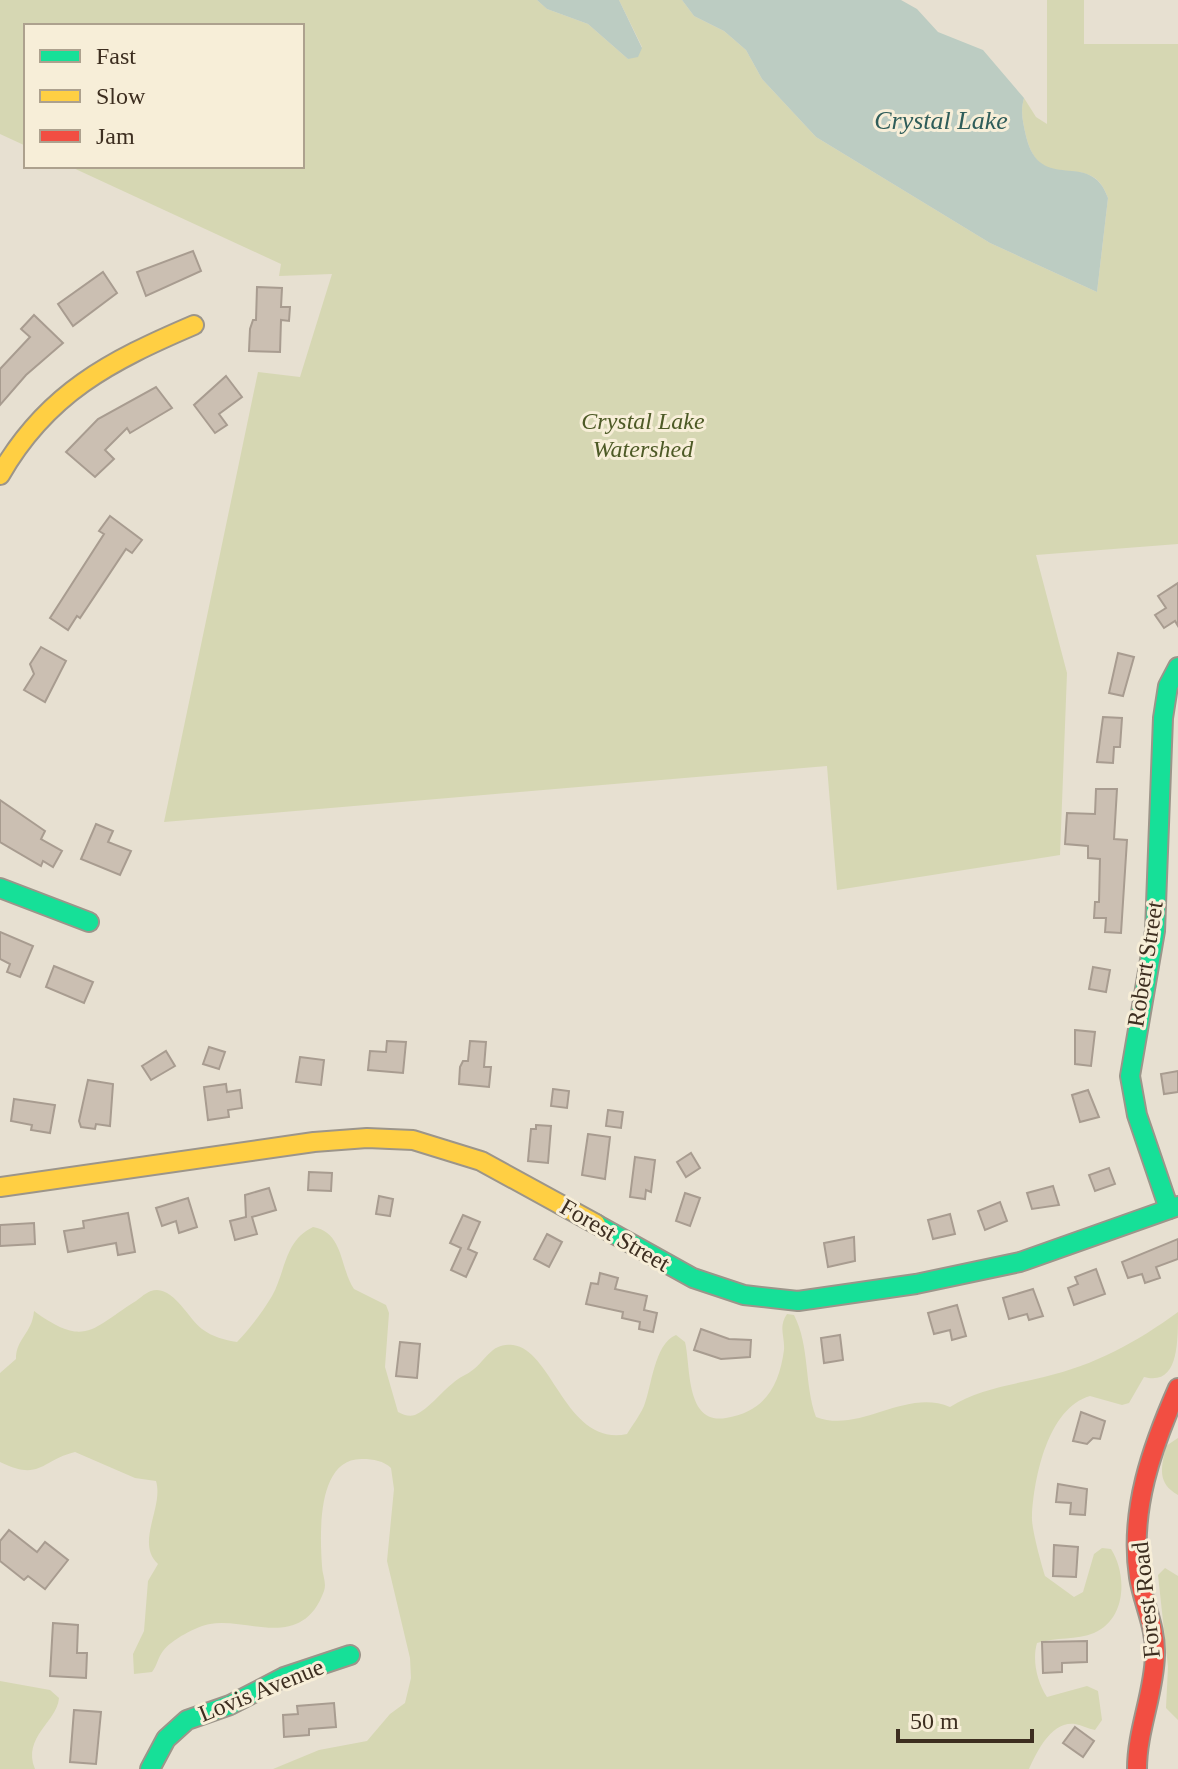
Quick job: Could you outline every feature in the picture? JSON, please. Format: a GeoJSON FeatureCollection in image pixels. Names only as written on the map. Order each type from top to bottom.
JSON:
{"type":"FeatureCollection","features":[{"type":"Feature","properties":{"kind":"street"},"geometry":{"type":"LineString","coordinates":[[0,475],[32,424],[64,392],[129,352],[194,325]]}},
{"type":"Feature","properties":{"kind":"street","name":"Robert Street"},"geometry":{"type":"LineString","coordinates":[[1174,1208],[1137,1115],[1130,1076],[1155,931],[1164,708],[1168,686],[1178,667]]}},
{"type":"Feature","properties":{"kind":"street"},"geometry":{"type":"LineString","coordinates":[[0,888],[89,922]]}},
{"type":"Feature","properties":{"kind":"street","name":"Forest Street"},"geometry":{"type":"LineString","coordinates":[[0,1187],[314,1142],[413,1140],[481,1161],[693,1278],[744,1295],[798,1301],[902,1287],[1009,1265],[1053,1253],[1174,1208]]}},
{"type":"Feature","properties":{"kind":"street","name":"Forest Road"},"geometry":{"type":"LineString","coordinates":[[1137,1769],[1139,1737],[1155,1659],[1154,1639],[1138,1564],[1140,1505],[1153,1447],[1178,1388]]}},
{"type":"Feature","properties":{"kind":"street","name":"Lovis Avenue"},"geometry":{"type":"LineString","coordinates":[[150,1769],[166,1739],[187,1720],[230,1705],[284,1677],[350,1655]]}},
{"type":"Feature","properties":{"kind":"green space","name":"Crystal Lake Watershed"},"geometry":{"type":"Polygon","coordinates":[[[0,0],[537,0],[547,9],[588,24],[628,59],[642,47],[619,0],[682,0],[694,16],[724,31],[746,50],[762,79],[816,137],[990,243],[1097,292],[1108,198],[1100,183],[1090,175],[1054,170],[1043,165],[1033,155],[1023,122],[1024,98],[1036,117],[1047,124],[1047,0],[1084,0],[1084,44],[1178,44],[1178,544],[1036,555],[1067,673],[1060,855],[837,890],[827,766],[164,822],[258,372],[300,377],[332,274],[279,276],[281,264],[73,168],[304,168],[304,24],[24,24],[24,145],[0,134],[0,0]]]}},
{"type":"Feature","properties":{"kind":"green space"},"geometry":{"type":"Polygon","coordinates":[[[313,1227],[331,1236],[354,1289],[386,1305],[389,1313],[385,1367],[398,1412],[409,1416],[425,1409],[495,1348],[513,1345],[527,1351],[539,1363],[575,1413],[589,1426],[606,1434],[627,1434],[644,1406],[658,1356],[676,1335],[685,1342],[692,1392],[703,1412],[713,1418],[739,1415],[760,1404],[773,1386],[782,1363],[782,1327],[787,1314],[794,1315],[799,1327],[816,1417],[833,1421],[849,1420],[916,1403],[950,1407],[984,1392],[1063,1372],[1098,1359],[1131,1343],[1178,1312],[1176,1349],[1170,1369],[1155,1378],[1144,1377],[1129,1403],[1122,1405],[1090,1396],[1076,1403],[1054,1429],[1036,1482],[1032,1521],[1045,1576],[1074,1597],[1083,1592],[1094,1554],[1102,1548],[1111,1549],[1120,1571],[1118,1607],[1105,1626],[1087,1635],[1037,1643],[1035,1656],[1036,1671],[1047,1697],[1087,1686],[1098,1691],[1102,1720],[1095,1730],[1075,1724],[1059,1727],[1046,1739],[1029,1769],[273,1769],[319,1750],[367,1741],[390,1714],[405,1703],[411,1678],[410,1658],[387,1561],[394,1489],[391,1468],[378,1461],[363,1459],[348,1462],[336,1471],[324,1500],[322,1518],[321,1553],[325,1588],[314,1610],[302,1621],[273,1628],[225,1623],[205,1625],[167,1647],[152,1672],[134,1674],[133,1654],[144,1631],[148,1581],[158,1564],[149,1546],[156,1481],[135,1478],[75,1452],[33,1470],[14,1468],[0,1462],[0,1373],[16,1359],[34,1311],[52,1323],[78,1332],[98,1326],[154,1290],[170,1295],[206,1332],[237,1342],[272,1296],[296,1240],[313,1227]]]}},
{"type":"Feature","properties":{"kind":"green space"},"geometry":{"type":"Polygon","coordinates":[[[1178,1438],[1178,1495],[1164,1480],[1162,1468],[1166,1446],[1178,1438]]]}},
{"type":"Feature","properties":{"kind":"green space"},"geometry":{"type":"Polygon","coordinates":[[[1165,1568],[1178,1576],[1178,1720],[1166,1708],[1168,1667],[1158,1575],[1165,1568]]]}},
{"type":"Feature","properties":{"kind":"green space"},"geometry":{"type":"Polygon","coordinates":[[[0,1681],[50,1690],[59,1698],[53,1715],[36,1739],[32,1758],[35,1769],[0,1769],[0,1681]]]}},
{"type":"Feature","properties":{"kind":"water"},"geometry":{"type":"Polygon","coordinates":[[[537,0],[619,0],[642,48],[638,57],[628,59],[588,24],[547,9],[537,0]]]}},
{"type":"Feature","properties":{"kind":"water","name":"Crystal Lake"},"geometry":{"type":"Polygon","coordinates":[[[682,0],[901,0],[917,9],[938,32],[983,50],[1024,98],[1023,122],[1033,154],[1042,164],[1054,169],[1090,175],[1100,183],[1108,198],[1097,292],[990,243],[816,137],[762,79],[746,50],[724,31],[694,16],[682,0]]]}},
{"type":"Feature","properties":{"kind":"building"},"geometry":{"type":"Polygon","coordinates":[[[193,251],[201,271],[146,296],[137,272],[193,251]]]}},
{"type":"Feature","properties":{"kind":"building"},"geometry":{"type":"Polygon","coordinates":[[[103,272],[117,293],[73,326],[58,304],[103,272]]]}},
{"type":"Feature","properties":{"kind":"building"},"geometry":{"type":"Polygon","coordinates":[[[257,287],[282,288],[281,307],[290,307],[289,321],[281,320],[280,352],[249,351],[250,329],[253,320],[256,320],[257,287]]]}},
{"type":"Feature","properties":{"kind":"building"},"geometry":{"type":"Polygon","coordinates":[[[34,315],[63,343],[26,375],[0,405],[0,369],[30,337],[21,329],[34,315]]]}},
{"type":"Feature","properties":{"kind":"building"},"geometry":{"type":"Polygon","coordinates":[[[226,376],[242,397],[219,414],[227,425],[215,433],[194,405],[226,376]]]}},
{"type":"Feature","properties":{"kind":"building"},"geometry":{"type":"Polygon","coordinates":[[[156,387],[172,408],[130,433],[127,428],[105,450],[114,459],[95,477],[66,452],[98,419],[156,387]]]}},
{"type":"Feature","properties":{"kind":"building"},"geometry":{"type":"Polygon","coordinates":[[[110,516],[142,540],[132,553],[126,549],[80,618],[77,616],[68,630],[50,618],[104,534],[99,531],[110,516]]]}},
{"type":"Feature","properties":{"kind":"building"},"geometry":{"type":"Polygon","coordinates":[[[1178,583],[1178,626],[1175,621],[1164,628],[1155,615],[1166,608],[1158,596],[1178,583]]]}},
{"type":"Feature","properties":{"kind":"building"},"geometry":{"type":"Polygon","coordinates":[[[41,647],[66,661],[45,702],[24,690],[34,674],[30,664],[41,647]]]}},
{"type":"Feature","properties":{"kind":"building"},"geometry":{"type":"Polygon","coordinates":[[[1118,653],[1134,657],[1123,696],[1109,693],[1118,653]]]}},
{"type":"Feature","properties":{"kind":"building"},"geometry":{"type":"Polygon","coordinates":[[[1103,717],[1122,718],[1120,747],[1114,747],[1113,763],[1097,762],[1103,717]]]}},
{"type":"Feature","properties":{"kind":"building"},"geometry":{"type":"Polygon","coordinates":[[[1096,789],[1117,789],[1114,839],[1127,840],[1121,933],[1105,932],[1106,918],[1094,918],[1095,902],[1099,902],[1100,859],[1088,858],[1088,846],[1065,844],[1067,813],[1095,814],[1096,789]]]}},
{"type":"Feature","properties":{"kind":"building"},"geometry":{"type":"Polygon","coordinates":[[[0,800],[45,831],[41,839],[62,851],[53,867],[43,861],[41,866],[0,842],[0,800]]]}},
{"type":"Feature","properties":{"kind":"building"},"geometry":{"type":"Polygon","coordinates":[[[96,824],[113,831],[108,842],[131,851],[120,875],[81,859],[96,824]]]}},
{"type":"Feature","properties":{"kind":"building"},"geometry":{"type":"Polygon","coordinates":[[[0,932],[33,946],[20,977],[7,972],[10,964],[0,959],[0,932]]]}},
{"type":"Feature","properties":{"kind":"building"},"geometry":{"type":"Polygon","coordinates":[[[54,966],[93,982],[84,1003],[46,987],[54,966]]]}},
{"type":"Feature","properties":{"kind":"building"},"geometry":{"type":"Polygon","coordinates":[[[1093,967],[1110,970],[1106,992],[1089,989],[1093,967]]]}},
{"type":"Feature","properties":{"kind":"building"},"geometry":{"type":"Polygon","coordinates":[[[1075,1030],[1095,1032],[1091,1066],[1075,1064],[1075,1030]]]}},
{"type":"Feature","properties":{"kind":"building"},"geometry":{"type":"Polygon","coordinates":[[[387,1041],[406,1042],[403,1073],[368,1070],[370,1051],[386,1052],[387,1041]]]}},
{"type":"Feature","properties":{"kind":"building"},"geometry":{"type":"Polygon","coordinates":[[[470,1041],[486,1042],[484,1067],[491,1067],[489,1087],[459,1084],[460,1067],[463,1061],[468,1061],[470,1041]]]}},
{"type":"Feature","properties":{"kind":"building"},"geometry":{"type":"Polygon","coordinates":[[[209,1047],[225,1052],[219,1069],[203,1064],[209,1047]]]}},
{"type":"Feature","properties":{"kind":"building"},"geometry":{"type":"Polygon","coordinates":[[[166,1051],[175,1066],[151,1080],[142,1066],[166,1051]]]}},
{"type":"Feature","properties":{"kind":"building"},"geometry":{"type":"Polygon","coordinates":[[[300,1057],[324,1060],[321,1085],[296,1082],[300,1057]]]}},
{"type":"Feature","properties":{"kind":"building"},"geometry":{"type":"Polygon","coordinates":[[[1178,1071],[1178,1092],[1164,1094],[1161,1074],[1178,1071]]]}},
{"type":"Feature","properties":{"kind":"building"},"geometry":{"type":"Polygon","coordinates":[[[88,1080],[113,1084],[110,1126],[96,1124],[95,1129],[81,1127],[79,1121],[88,1080]]]}},
{"type":"Feature","properties":{"kind":"building"},"geometry":{"type":"Polygon","coordinates":[[[226,1084],[227,1092],[240,1090],[242,1108],[228,1110],[229,1117],[208,1120],[204,1087],[226,1084]]]}},
{"type":"Feature","properties":{"kind":"building"},"geometry":{"type":"Polygon","coordinates":[[[553,1089],[569,1091],[567,1108],[551,1106],[553,1089]]]}},
{"type":"Feature","properties":{"kind":"building"},"geometry":{"type":"Polygon","coordinates":[[[1088,1090],[1099,1117],[1080,1122],[1072,1095],[1088,1090]]]}},
{"type":"Feature","properties":{"kind":"building"},"geometry":{"type":"Polygon","coordinates":[[[14,1099],[55,1105],[50,1133],[31,1130],[32,1125],[11,1121],[14,1099]]]}},
{"type":"Feature","properties":{"kind":"building"},"geometry":{"type":"Polygon","coordinates":[[[608,1110],[623,1112],[621,1128],[606,1126],[608,1110]]]}},
{"type":"Feature","properties":{"kind":"building"},"geometry":{"type":"Polygon","coordinates":[[[536,1125],[551,1126],[548,1163],[528,1161],[531,1129],[536,1129],[536,1125]]]}},
{"type":"Feature","properties":{"kind":"building"},"geometry":{"type":"Polygon","coordinates":[[[588,1134],[610,1137],[605,1179],[582,1175],[588,1134]]]}},
{"type":"Feature","properties":{"kind":"building"},"geometry":{"type":"Polygon","coordinates":[[[691,1153],[700,1168],[686,1177],[677,1162],[691,1153]]]}},
{"type":"Feature","properties":{"kind":"building"},"geometry":{"type":"Polygon","coordinates":[[[635,1157],[655,1160],[651,1192],[646,1190],[645,1199],[630,1197],[635,1157]]]}},
{"type":"Feature","properties":{"kind":"building"},"geometry":{"type":"Polygon","coordinates":[[[1109,1168],[1115,1184],[1095,1191],[1089,1175],[1109,1168]]]}},
{"type":"Feature","properties":{"kind":"building"},"geometry":{"type":"Polygon","coordinates":[[[309,1172],[332,1173],[331,1191],[308,1190],[309,1172]]]}},
{"type":"Feature","properties":{"kind":"building"},"geometry":{"type":"Polygon","coordinates":[[[1053,1186],[1059,1205],[1032,1209],[1027,1193],[1053,1186]]]}},
{"type":"Feature","properties":{"kind":"building"},"geometry":{"type":"Polygon","coordinates":[[[269,1188],[276,1210],[252,1217],[257,1234],[235,1240],[230,1221],[246,1217],[245,1195],[269,1188]]]}},
{"type":"Feature","properties":{"kind":"building"},"geometry":{"type":"Polygon","coordinates":[[[685,1193],[700,1198],[690,1226],[676,1221],[685,1193]]]}},
{"type":"Feature","properties":{"kind":"building"},"geometry":{"type":"Polygon","coordinates":[[[379,1196],[393,1199],[390,1216],[376,1214],[379,1196]]]}},
{"type":"Feature","properties":{"kind":"building"},"geometry":{"type":"Polygon","coordinates":[[[188,1198],[197,1227],[179,1233],[176,1221],[162,1226],[156,1208],[188,1198]]]}},
{"type":"Feature","properties":{"kind":"building"},"geometry":{"type":"Polygon","coordinates":[[[1000,1202],[1007,1221],[985,1230],[978,1211],[1000,1202]]]}},
{"type":"Feature","properties":{"kind":"building"},"geometry":{"type":"Polygon","coordinates":[[[128,1213],[135,1252],[118,1255],[116,1243],[68,1252],[64,1231],[84,1228],[83,1221],[128,1213]]]}},
{"type":"Feature","properties":{"kind":"building"},"geometry":{"type":"Polygon","coordinates":[[[950,1214],[955,1234],[933,1239],[928,1220],[950,1214]]]}},
{"type":"Feature","properties":{"kind":"building"},"geometry":{"type":"Polygon","coordinates":[[[463,1215],[480,1222],[468,1249],[477,1253],[466,1277],[451,1270],[461,1248],[450,1243],[463,1215]]]}},
{"type":"Feature","properties":{"kind":"building"},"geometry":{"type":"Polygon","coordinates":[[[34,1223],[35,1244],[0,1246],[0,1225],[34,1223]]]}},
{"type":"Feature","properties":{"kind":"building"},"geometry":{"type":"Polygon","coordinates":[[[547,1234],[562,1242],[549,1267],[534,1259],[547,1234]]]}},
{"type":"Feature","properties":{"kind":"building"},"geometry":{"type":"Polygon","coordinates":[[[854,1237],[855,1261],[828,1267],[824,1243],[854,1237]]]}},
{"type":"Feature","properties":{"kind":"building"},"geometry":{"type":"Polygon","coordinates":[[[1178,1239],[1178,1259],[1156,1267],[1160,1278],[1145,1283],[1142,1274],[1128,1278],[1122,1262],[1178,1239]]]}},
{"type":"Feature","properties":{"kind":"building"},"geometry":{"type":"Polygon","coordinates":[[[1096,1269],[1105,1294],[1074,1305],[1068,1288],[1078,1284],[1075,1277],[1096,1269]]]}},
{"type":"Feature","properties":{"kind":"building"},"geometry":{"type":"Polygon","coordinates":[[[600,1273],[618,1278],[615,1289],[647,1296],[644,1310],[657,1313],[653,1332],[639,1329],[640,1322],[622,1318],[623,1312],[586,1304],[591,1283],[598,1284],[600,1273]]]}},
{"type":"Feature","properties":{"kind":"building"},"geometry":{"type":"Polygon","coordinates":[[[1033,1289],[1043,1316],[1029,1320],[1027,1314],[1009,1319],[1003,1298],[1033,1289]]]}},
{"type":"Feature","properties":{"kind":"building"},"geometry":{"type":"Polygon","coordinates":[[[957,1305],[966,1336],[952,1340],[950,1330],[934,1334],[928,1313],[957,1305]]]}},
{"type":"Feature","properties":{"kind":"building"},"geometry":{"type":"Polygon","coordinates":[[[701,1329],[729,1339],[751,1340],[750,1357],[721,1359],[694,1350],[701,1329]]]}},
{"type":"Feature","properties":{"kind":"building"},"geometry":{"type":"Polygon","coordinates":[[[840,1335],[843,1360],[824,1363],[821,1338],[840,1335]]]}},
{"type":"Feature","properties":{"kind":"building"},"geometry":{"type":"Polygon","coordinates":[[[400,1342],[420,1344],[417,1378],[396,1376],[400,1342]]]}},
{"type":"Feature","properties":{"kind":"building"},"geometry":{"type":"Polygon","coordinates":[[[1081,1412],[1105,1421],[1100,1439],[1093,1438],[1087,1444],[1073,1441],[1081,1412]]]}},
{"type":"Feature","properties":{"kind":"building"},"geometry":{"type":"Polygon","coordinates":[[[1058,1484],[1087,1489],[1085,1515],[1070,1514],[1071,1503],[1056,1502],[1058,1484]]]}},
{"type":"Feature","properties":{"kind":"building"},"geometry":{"type":"Polygon","coordinates":[[[9,1530],[37,1552],[45,1542],[68,1560],[45,1589],[28,1576],[24,1580],[0,1561],[0,1541],[9,1530]]]}},
{"type":"Feature","properties":{"kind":"building"},"geometry":{"type":"Polygon","coordinates":[[[1054,1545],[1078,1547],[1076,1577],[1053,1576],[1054,1545]]]}},
{"type":"Feature","properties":{"kind":"building"},"geometry":{"type":"Polygon","coordinates":[[[53,1623],[78,1625],[77,1653],[87,1653],[86,1678],[50,1676],[53,1623]]]}},
{"type":"Feature","properties":{"kind":"building"},"geometry":{"type":"Polygon","coordinates":[[[1087,1641],[1087,1662],[1062,1663],[1062,1672],[1043,1673],[1042,1642],[1087,1641]]]}},
{"type":"Feature","properties":{"kind":"building"},"geometry":{"type":"Polygon","coordinates":[[[334,1703],[336,1727],[309,1729],[309,1735],[284,1737],[283,1715],[298,1714],[297,1706],[334,1703]]]}},
{"type":"Feature","properties":{"kind":"building"},"geometry":{"type":"Polygon","coordinates":[[[74,1710],[101,1712],[96,1764],[70,1762],[74,1710]]]}},
{"type":"Feature","properties":{"kind":"building"},"geometry":{"type":"Polygon","coordinates":[[[1075,1727],[1094,1741],[1083,1757],[1063,1743],[1075,1727]]]}},
{"type":"Feature","properties":{"kind":"traffic: fast"},"geometry":{"type":"LineString","coordinates":[[1169,1209],[1137,1115],[1130,1076],[1155,931],[1163,718],[1168,686],[1178,667]]}},
{"type":"Feature","properties":{"kind":"traffic: fast"},"geometry":{"type":"LineString","coordinates":[[0,888],[89,922]]}},
{"type":"Feature","properties":{"kind":"traffic: fast"},"geometry":{"type":"LineString","coordinates":[[596,1224],[693,1278],[744,1295],[798,1301],[916,1284],[1020,1262],[1178,1206]]}},
{"type":"Feature","properties":{"kind":"traffic: fast"},"geometry":{"type":"LineString","coordinates":[[150,1769],[166,1739],[187,1720],[230,1705],[284,1677],[350,1655]]}},
{"type":"Feature","properties":{"kind":"traffic: slow"},"geometry":{"type":"LineString","coordinates":[[0,475],[38,422],[83,383],[135,352],[194,325]]}},
{"type":"Feature","properties":{"kind":"traffic: slow"},"geometry":{"type":"LineString","coordinates":[[0,1187],[314,1142],[367,1138],[413,1140],[481,1161],[596,1224]]}},
{"type":"Feature","properties":{"kind":"traffic: jam"},"geometry":{"type":"LineString","coordinates":[[1137,1769],[1155,1655],[1139,1577],[1137,1528],[1152,1456],[1178,1388]]}}]}
